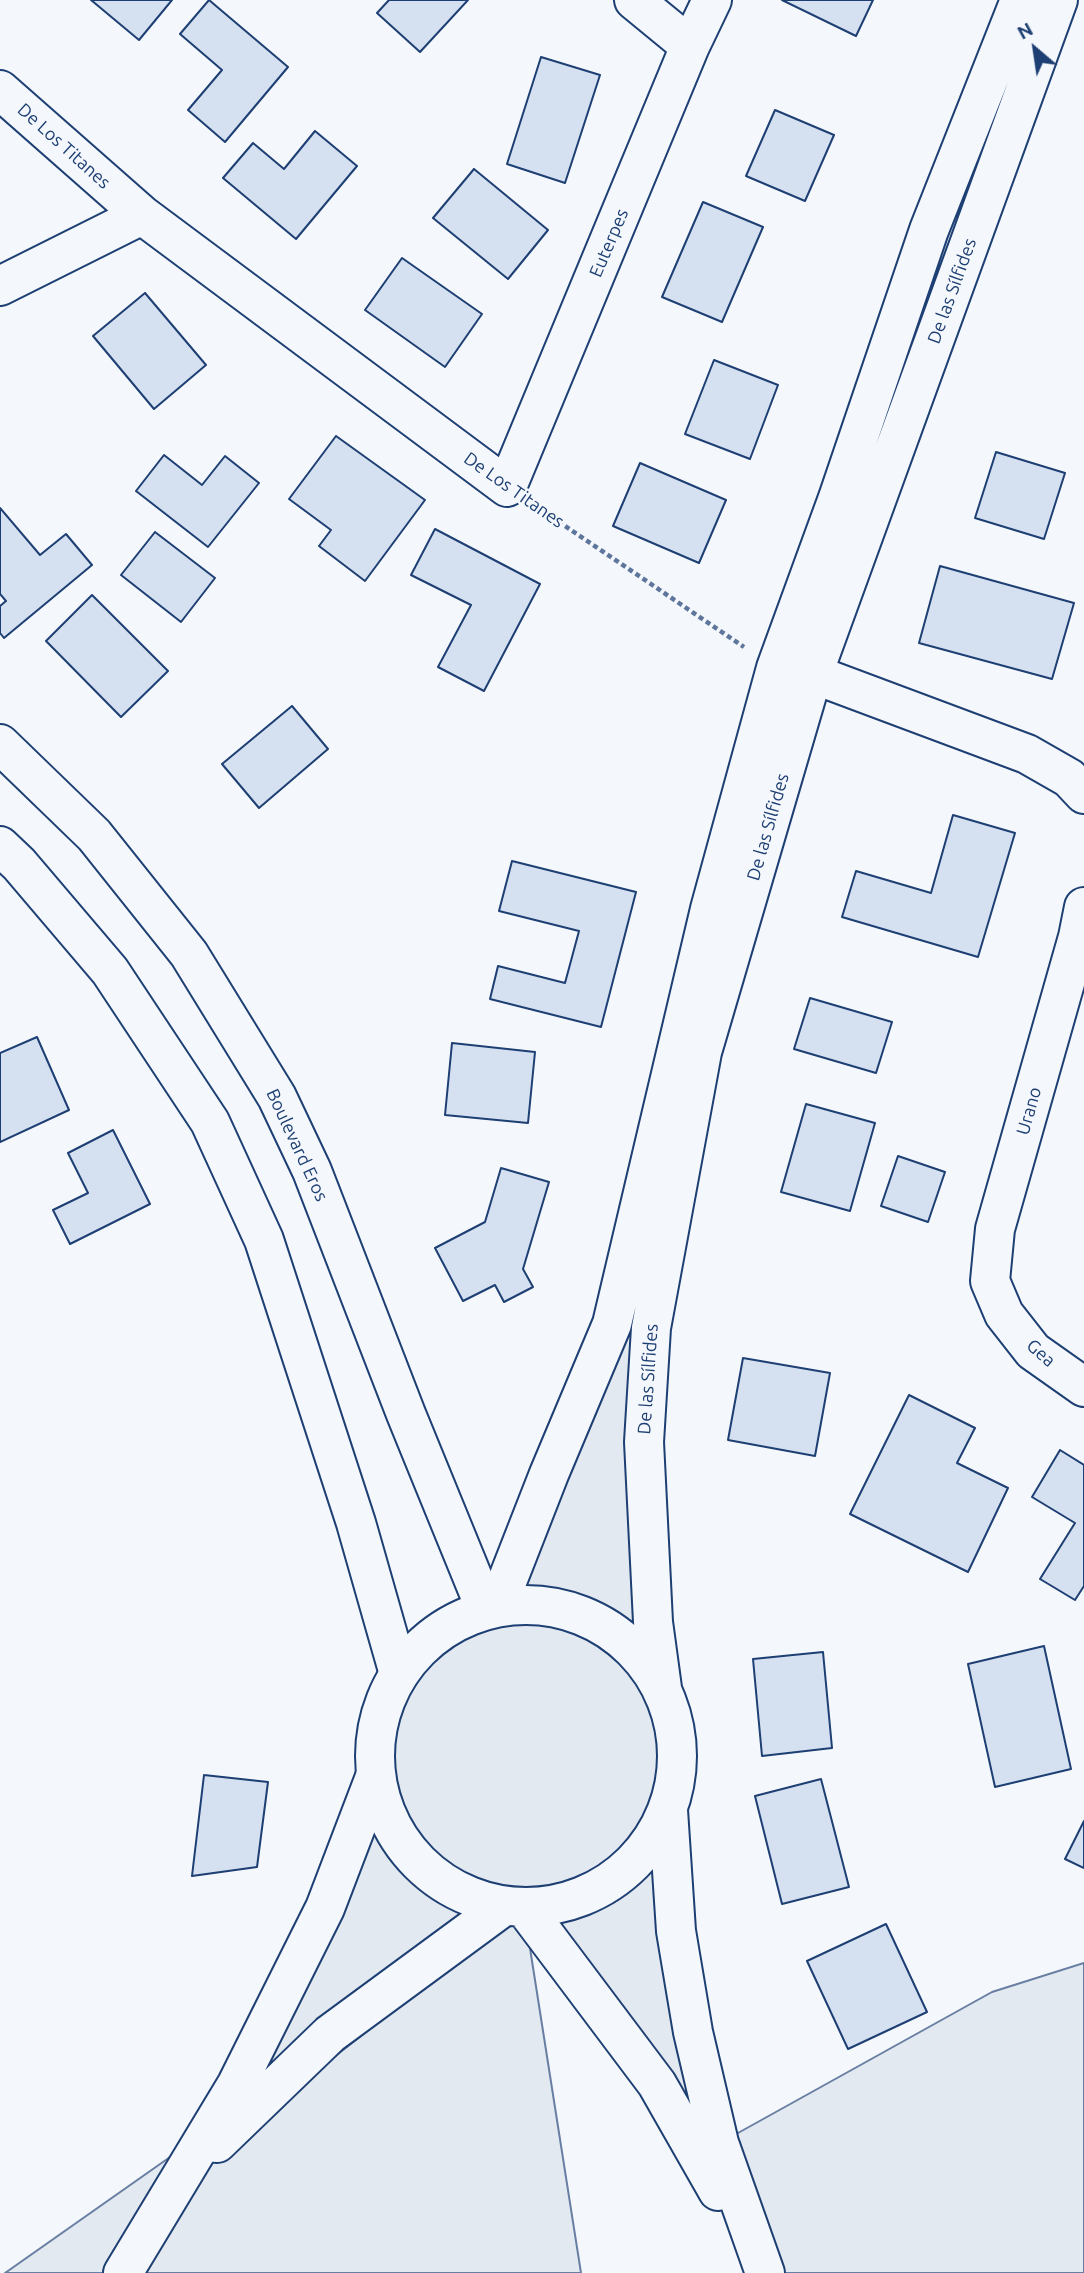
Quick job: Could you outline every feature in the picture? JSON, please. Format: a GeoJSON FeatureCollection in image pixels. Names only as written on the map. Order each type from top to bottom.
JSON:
{"type":"FeatureCollection","features":[{"type":"Feature","properties":{"kind":"main road"},"geometry":{"type":"LineString","coordinates":[[634,0],[691,46]]}},
{"type":"Feature","properties":{"kind":"main road","name":"Euterpes"},"geometry":{"type":"LineString","coordinates":[[507,487],[712,0]]}},
{"type":"Feature","properties":{"kind":"main road","name":"De las Sílfides"},"geometry":{"type":"LineString","coordinates":[[492,1609],[612,1324],[710,909],[776,668],[838,498],[929,230],[1020,0]]}},
{"type":"Feature","properties":{"kind":"main road","name":"De las Sílfides"},"geometry":{"type":"LineString","coordinates":[[662,1688],[653,1622],[644,1442],[650,1328],[702,1052],[813,674],[1058,0]]}},
{"type":"Feature","properties":{"kind":"main road","name":"De Los Titanes"},"geometry":{"type":"LineString","coordinates":[[0,89],[142,215],[507,487]]}},
{"type":"Feature","properties":{"kind":"main road"},"geometry":{"type":"LineString","coordinates":[[0,286],[142,215]]}},
{"type":"Feature","properties":{"kind":"main road"},"geometry":{"type":"LineString","coordinates":[[776,668],[813,674],[1027,754],[1069,778],[1084,794]]}},
{"type":"Feature","properties":{"kind":"main road","name":"Boulevard Eros"},"geometry":{"type":"LineString","coordinates":[[0,744],[94,835],[189,954],[277,1097],[312,1171],[401,1401],[492,1609]]}},
{"type":"Feature","properties":{"kind":"main road"},"geometry":{"type":"LineString","coordinates":[[0,846],[19,864],[110,971],[210,1122],[264,1240],[356,1523],[399,1674]]}},
{"type":"Feature","properties":{"kind":"main road","name":"Urano"},"geometry":{"type":"LineString","coordinates":[[1004,1314],[990,1281],[995,1230],[1078,937],[1084,907]]}},
{"type":"Feature","properties":{"kind":"main road","name":"Gea"},"geometry":{"type":"LineString","coordinates":[[1004,1314],[1033,1351],[1084,1387]]}},
{"type":"Feature","properties":{"kind":"main road"},"geometry":{"type":"LineString","coordinates":[[530,1605],[562,1609],[593,1619],[621,1637],[644,1660],[662,1688],[675,1727],[678,1769],[668,1810],[645,1849],[612,1881],[570,1901],[514,1907],[457,1892],[418,1863],[390,1824],[375,1777],[375,1741],[380,1718],[399,1674],[416,1652],[437,1634],[460,1619],[492,1609],[530,1605]]}},
{"type":"Feature","properties":{"kind":"main road"},"geometry":{"type":"LineString","coordinates":[[123,2273],[237,2084],[325,1908],[375,1777]]}},
{"type":"Feature","properties":{"kind":"main road"},"geometry":{"type":"LineString","coordinates":[[668,1810],[676,1931],[693,2032],[719,2144],[764,2272]]}},
{"type":"Feature","properties":{"kind":"main road"},"geometry":{"type":"LineString","coordinates":[[178,2181],[330,2034],[514,1907]]}},
{"type":"Feature","properties":{"kind":"main road"},"geometry":{"type":"LineString","coordinates":[[514,1907],[657,2084],[764,2272]]}},
{"type":"Feature","properties":{"kind":"path","name":"De Los Titanes"},"geometry":{"type":"LineString","coordinates":[[507,487],[776,668]]}},
{"type":"Feature","properties":{"kind":"shaded area"},"geometry":{"type":"Polygon","coordinates":[[[642,1206],[651,1328],[653,1622],[594,1620],[650,1685],[665,1724],[670,1766],[668,1810],[720,2143],[992,1992],[1084,1963],[1084,2273],[765,2273],[524,1910],[581,2273],[5,2273],[180,2150],[178,2179],[376,1776],[372,1748],[381,1709],[399,1674],[429,1643],[465,1622],[507,1612],[540,1613],[497,1607],[642,1206]],[[504,1907],[186,2174],[523,1908],[504,1907]]]}},
{"type":"Feature","properties":{"kind":"building"},"geometry":{"type":"Polygon","coordinates":[[[91,0],[172,0],[139,40],[91,0]]]}},
{"type":"Feature","properties":{"kind":"building"},"geometry":{"type":"Polygon","coordinates":[[[209,0],[288,67],[225,142],[188,110],[222,70],[180,34],[209,0]]]}},
{"type":"Feature","properties":{"kind":"building"},"geometry":{"type":"Polygon","coordinates":[[[389,0],[468,0],[420,52],[377,13],[389,0]]]}},
{"type":"Feature","properties":{"kind":"building"},"geometry":{"type":"Polygon","coordinates":[[[782,0],[873,0],[856,36],[782,0]]]}},
{"type":"Feature","properties":{"kind":"building"},"geometry":{"type":"Polygon","coordinates":[[[541,57],[600,75],[565,183],[507,164],[541,57]]]}},
{"type":"Feature","properties":{"kind":"building"},"geometry":{"type":"Polygon","coordinates":[[[775,110],[834,135],[805,201],[746,176],[775,110]]]}},
{"type":"Feature","properties":{"kind":"building"},"geometry":{"type":"Polygon","coordinates":[[[315,131],[357,166],[296,239],[223,178],[253,143],[284,169],[315,131]]]}},
{"type":"Feature","properties":{"kind":"building"},"geometry":{"type":"Polygon","coordinates":[[[474,169],[548,230],[508,279],[433,218],[474,169]]]}},
{"type":"Feature","properties":{"kind":"building"},"geometry":{"type":"Polygon","coordinates":[[[703,202],[763,227],[722,322],[662,297],[703,202]]]}},
{"type":"Feature","properties":{"kind":"building"},"geometry":{"type":"Polygon","coordinates":[[[402,258],[482,314],[445,367],[365,310],[402,258]]]}},
{"type":"Feature","properties":{"kind":"building"},"geometry":{"type":"Polygon","coordinates":[[[145,293],[206,365],[154,409],[93,336],[145,293]]]}},
{"type":"Feature","properties":{"kind":"building"},"geometry":{"type":"Polygon","coordinates":[[[714,360],[778,385],[750,459],[685,434],[714,360]]]}},
{"type":"Feature","properties":{"kind":"building"},"geometry":{"type":"Polygon","coordinates":[[[336,436],[425,500],[365,581],[319,546],[331,530],[289,499],[336,436]]]}},
{"type":"Feature","properties":{"kind":"building"},"geometry":{"type":"Polygon","coordinates":[[[996,452],[1065,473],[1044,539],[975,518],[996,452]]]}},
{"type":"Feature","properties":{"kind":"building"},"geometry":{"type":"Polygon","coordinates":[[[164,455],[202,485],[225,456],[259,483],[208,547],[136,491],[164,455]]]}},
{"type":"Feature","properties":{"kind":"building"},"geometry":{"type":"Polygon","coordinates":[[[640,463],[726,500],[699,563],[613,526],[640,463]]]}},
{"type":"Feature","properties":{"kind":"building"},"geometry":{"type":"Polygon","coordinates":[[[0,508],[40,555],[66,534],[92,565],[4,638],[0,633],[0,606],[6,601],[0,594],[0,508]]]}},
{"type":"Feature","properties":{"kind":"building"},"geometry":{"type":"Polygon","coordinates":[[[435,529],[540,584],[484,691],[438,667],[471,605],[411,575],[435,529]]]}},
{"type":"Feature","properties":{"kind":"building"},"geometry":{"type":"Polygon","coordinates":[[[155,532],[215,578],[181,622],[121,575],[155,532]]]}},
{"type":"Feature","properties":{"kind":"building"},"geometry":{"type":"Polygon","coordinates":[[[940,566],[1074,603],[1052,679],[919,643],[940,566]]]}},
{"type":"Feature","properties":{"kind":"building"},"geometry":{"type":"Polygon","coordinates":[[[92,595],[168,671],[121,717],[46,641],[92,595]]]}},
{"type":"Feature","properties":{"kind":"building"},"geometry":{"type":"Polygon","coordinates":[[[292,706],[328,749],[259,808],[222,764],[292,706]]]}},
{"type":"Feature","properties":{"kind":"building"},"geometry":{"type":"Polygon","coordinates":[[[953,815],[1015,833],[978,957],[842,917],[856,871],[931,893],[953,815]]]}},
{"type":"Feature","properties":{"kind":"building"},"geometry":{"type":"Polygon","coordinates":[[[512,861],[636,892],[601,1027],[490,999],[498,966],[565,983],[579,931],[499,911],[512,861]]]}},
{"type":"Feature","properties":{"kind":"building"},"geometry":{"type":"Polygon","coordinates":[[[810,998],[892,1022],[876,1073],[794,1049],[810,998]]]}},
{"type":"Feature","properties":{"kind":"building"},"geometry":{"type":"Polygon","coordinates":[[[37,1037],[69,1110],[0,1142],[0,1053],[37,1037]]]}},
{"type":"Feature","properties":{"kind":"building"},"geometry":{"type":"Polygon","coordinates":[[[452,1043],[535,1052],[528,1123],[445,1115],[452,1043]]]}},
{"type":"Feature","properties":{"kind":"building"},"geometry":{"type":"Polygon","coordinates":[[[806,1104],[875,1123],[850,1211],[781,1192],[806,1104]]]}},
{"type":"Feature","properties":{"kind":"building"},"geometry":{"type":"Polygon","coordinates":[[[113,1130],[150,1204],[70,1244],[53,1210],[88,1193],[68,1153],[113,1130]]]}},
{"type":"Feature","properties":{"kind":"building"},"geometry":{"type":"Polygon","coordinates":[[[898,1156],[945,1172],[928,1222],[881,1206],[898,1156]]]}},
{"type":"Feature","properties":{"kind":"building"},"geometry":{"type":"Polygon","coordinates":[[[501,1168],[549,1182],[523,1269],[533,1287],[504,1302],[495,1285],[463,1301],[435,1248],[485,1222],[501,1168]]]}},
{"type":"Feature","properties":{"kind":"building"},"geometry":{"type":"Polygon","coordinates":[[[743,1358],[830,1373],[815,1456],[728,1440],[743,1358]]]}},
{"type":"Feature","properties":{"kind":"building"},"geometry":{"type":"Polygon","coordinates":[[[909,1395],[975,1428],[957,1463],[1008,1488],[968,1572],[850,1514],[909,1395]]]}},
{"type":"Feature","properties":{"kind":"building"},"geometry":{"type":"Polygon","coordinates":[[[1060,1450],[1084,1465],[1084,1586],[1075,1600],[1040,1579],[1075,1523],[1032,1497],[1060,1450]]]}},
{"type":"Feature","properties":{"kind":"building"},"geometry":{"type":"Polygon","coordinates":[[[1044,1646],[1071,1769],[995,1787],[968,1664],[1044,1646]]]}},
{"type":"Feature","properties":{"kind":"building"},"geometry":{"type":"Polygon","coordinates":[[[823,1652],[832,1748],[762,1756],[753,1659],[823,1652]]]}},
{"type":"Feature","properties":{"kind":"building"},"geometry":{"type":"Polygon","coordinates":[[[204,1775],[268,1782],[257,1867],[192,1876],[204,1775]]]}},
{"type":"Feature","properties":{"kind":"building"},"geometry":{"type":"Polygon","coordinates":[[[821,1779],[849,1887],[782,1904],[755,1796],[821,1779]]]}},
{"type":"Feature","properties":{"kind":"building"},"geometry":{"type":"Polygon","coordinates":[[[1084,1821],[1084,1868],[1065,1859],[1084,1821]]]}},
{"type":"Feature","properties":{"kind":"building"},"geometry":{"type":"Polygon","coordinates":[[[886,1924],[927,2012],[848,2049],[807,1961],[886,1924]]]}}]}
